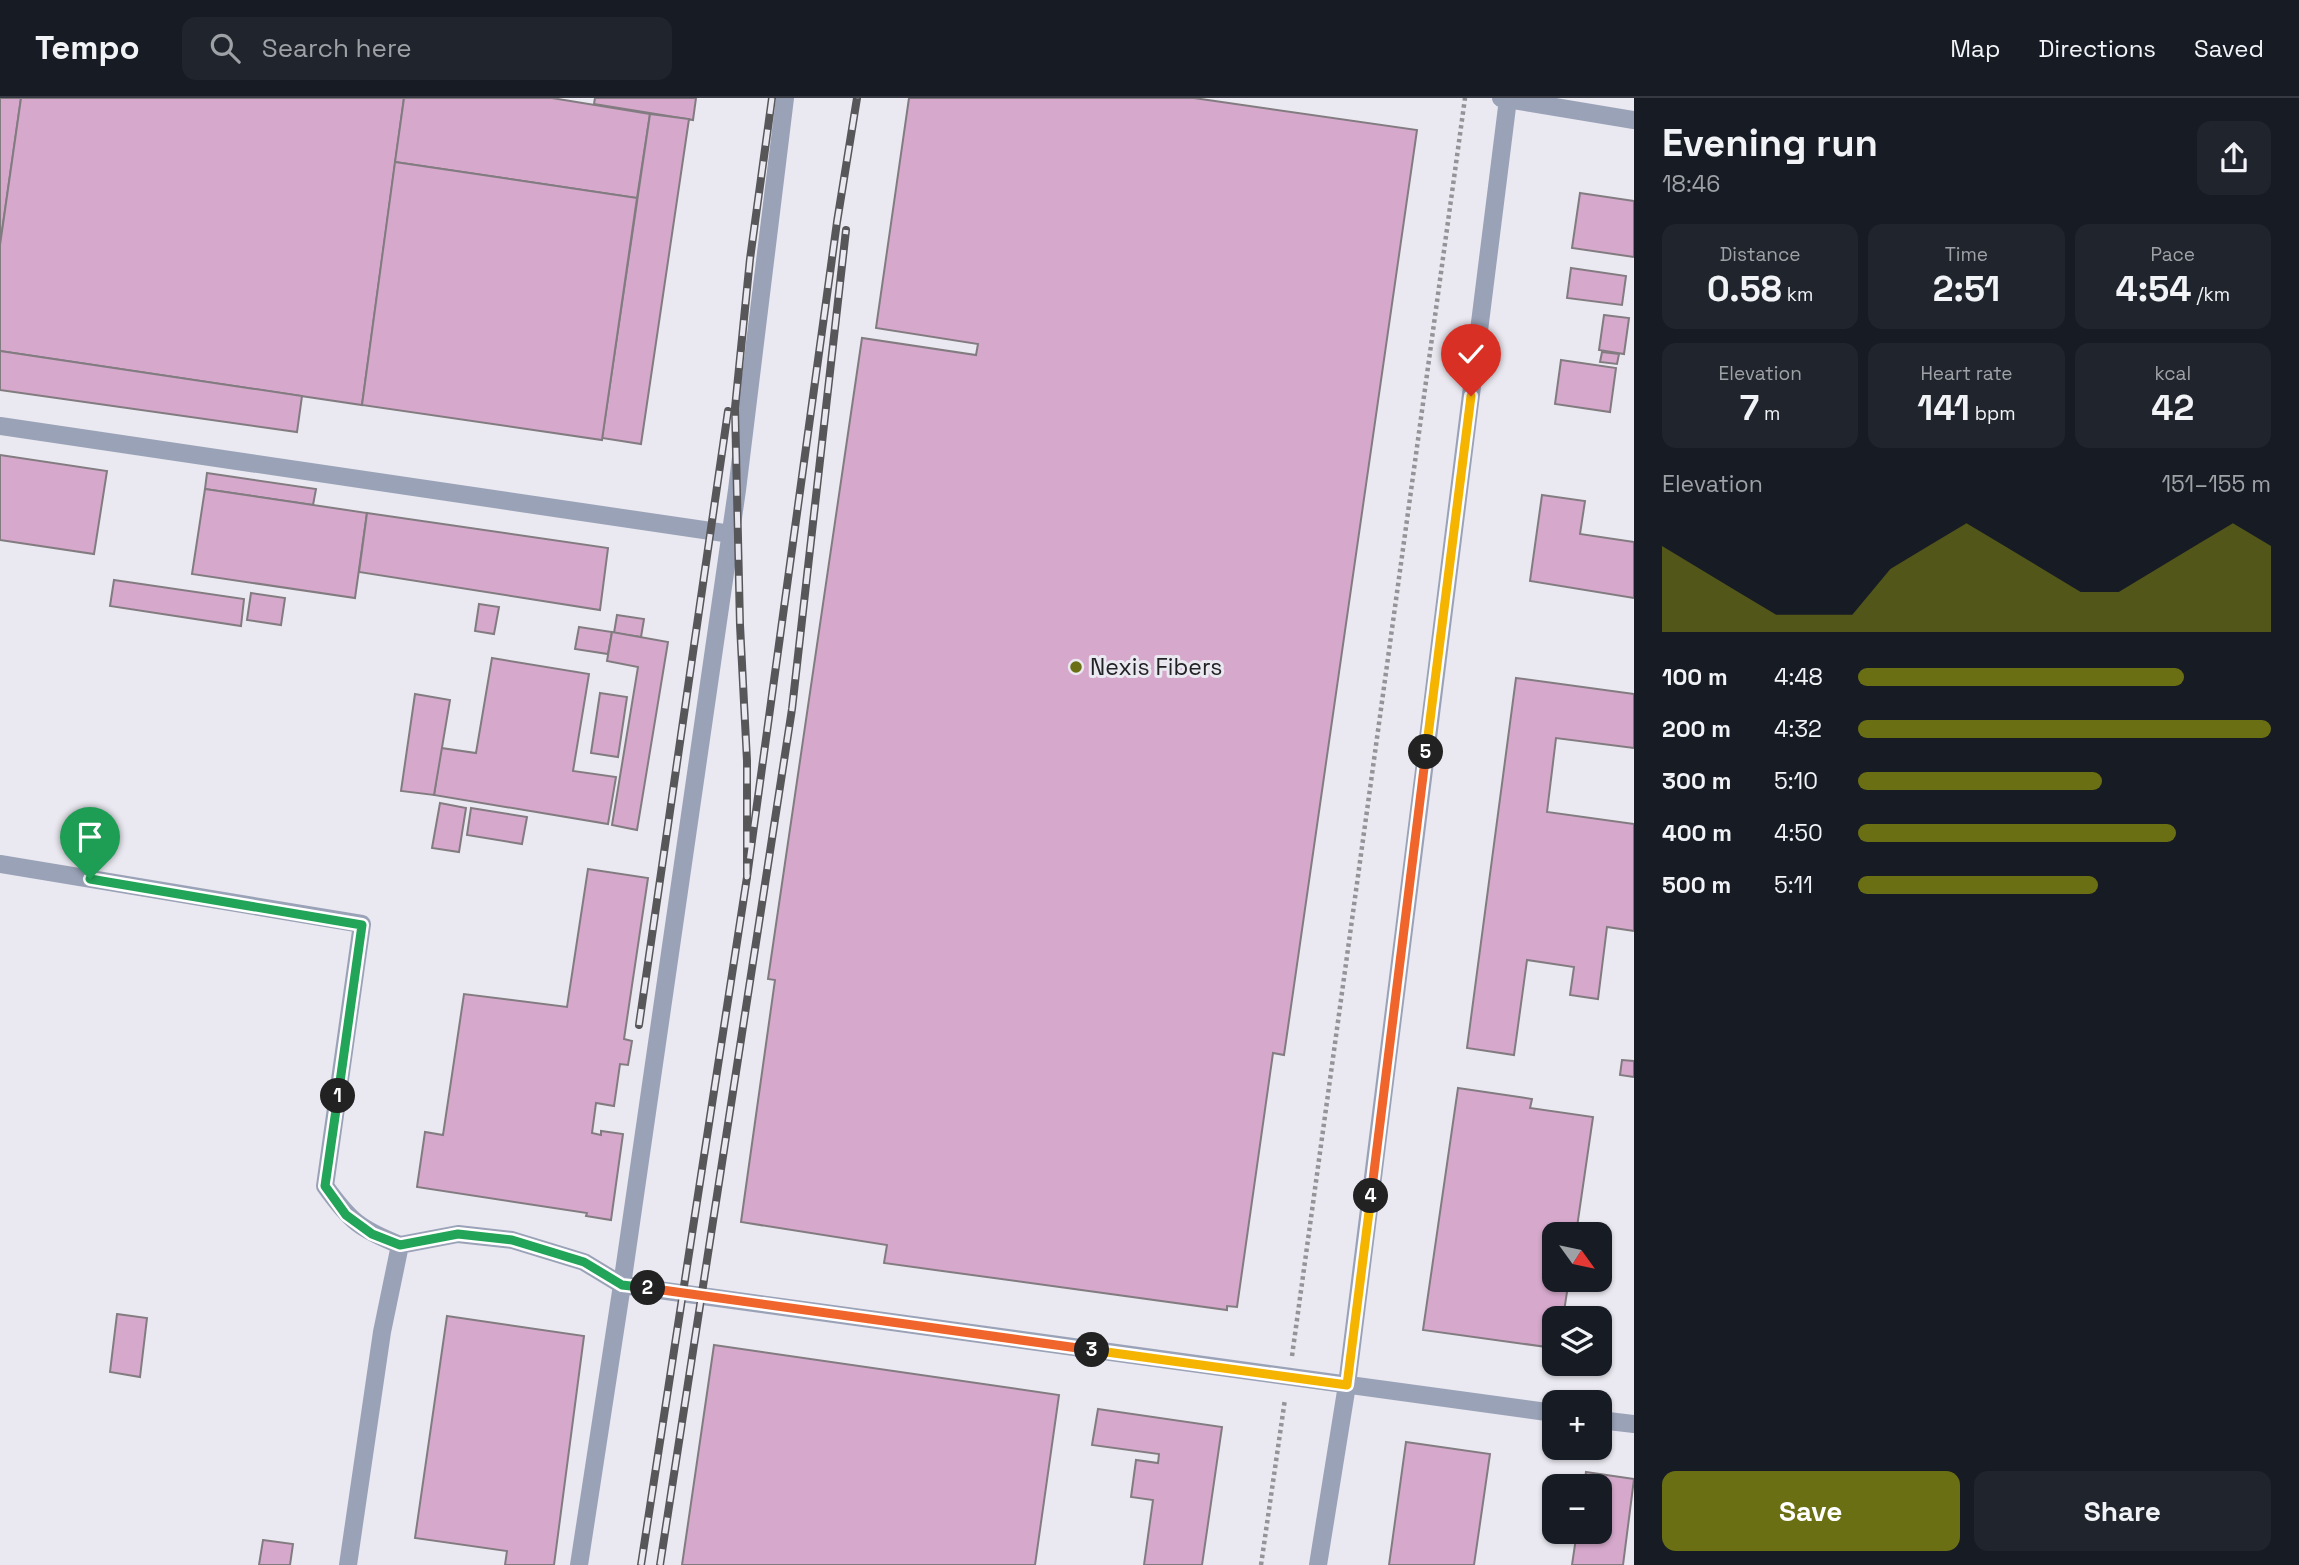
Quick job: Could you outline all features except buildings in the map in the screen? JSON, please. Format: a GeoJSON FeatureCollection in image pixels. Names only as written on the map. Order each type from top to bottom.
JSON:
{"type":"FeatureCollection","features":[{"type":"Feature","properties":{"kind":"lane"},"geometry":{"type":"LineString","coordinates":[[579,1565],[730,534],[785,98]]}},
{"type":"Feature","properties":{"kind":"lane"},"geometry":{"type":"LineString","coordinates":[[1318,1565],[1347,1385],[1505,99],[1634,120]]}},
{"type":"Feature","properties":{"kind":"lane"},"geometry":{"type":"LineString","coordinates":[[0,426],[730,534]]}},
{"type":"Feature","properties":{"kind":"lane"},"geometry":{"type":"LineString","coordinates":[[0,864],[362,925],[325,1186],[346,1215],[372,1234],[400,1245],[458,1234],[512,1240],[584,1262],[622,1285],[1542,1411]]}},
{"type":"Feature","properties":{"kind":"lane"},"geometry":{"type":"LineString","coordinates":[[348,1565],[382,1332],[400,1245]]}},
{"type":"Feature","properties":{"kind":"lane"},"geometry":{"type":"LineString","coordinates":[[1612,1421],[1634,1424]]}},
{"type":"Feature","properties":{"kind":"path"},"geometry":{"type":"LineString","coordinates":[[1261,1565],[1465,98]]}},
{"type":"Feature","properties":{"kind":"railway"},"geometry":{"type":"LineString","coordinates":[[772,98],[750,259],[735,408],[740,625],[747,761],[747,877],[837,222],[857,98]]}},
{"type":"Feature","properties":{"kind":"railway"},"geometry":{"type":"LineString","coordinates":[[660,1565],[792,709],[846,230]]}},
{"type":"Feature","properties":{"kind":"railway"},"geometry":{"type":"LineString","coordinates":[[639,1025],[728,411]]}},
{"type":"Feature","properties":{"kind":"railway"},"geometry":{"type":"LineString","coordinates":[[641,1565],[747,877]]}},
{"type":"Feature","properties":{"kind":"place","name":"Nexis Fibers"},"geometry":{"type":"Point","coordinates":[1076,667]}},
{"type":"Feature","properties":{"kind":"route"},"geometry":{"type":"LineString","coordinates":[[90,879],[362,925],[325,1186],[346,1215],[372,1234],[400,1245],[458,1234],[512,1240],[584,1262],[622,1285],[1347,1385],[1471,396]]}}]}
